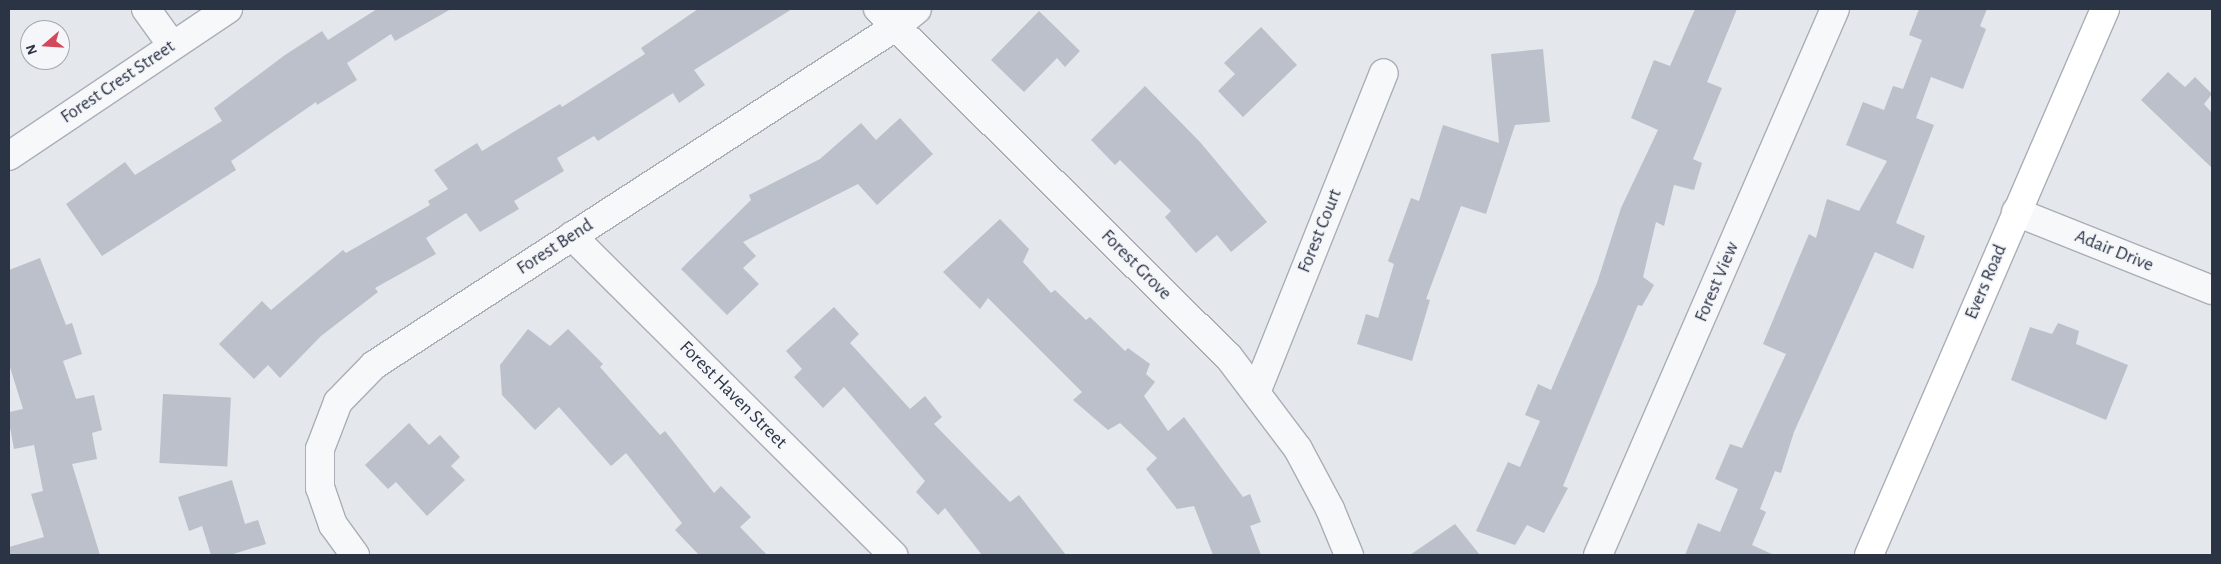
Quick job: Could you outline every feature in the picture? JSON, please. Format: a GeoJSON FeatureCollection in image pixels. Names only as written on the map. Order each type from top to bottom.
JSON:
{"type":"FeatureCollection","features":[{"type":"Feature","properties":{"kind":"main road","name":"Evers Road"},"geometry":{"type":"LineString","coordinates":[[1869,555],[2105,9]]}},
{"type":"Feature","properties":{"kind":"street"},"geometry":{"type":"LineString","coordinates":[[146,9],[172,45]]}},
{"type":"Feature","properties":{"kind":"street","name":"Forest Crest Street"},"geometry":{"type":"LineString","coordinates":[[9,156],[228,9]]}},
{"type":"Feature","properties":{"kind":"street","name":"Forest Bend"},"geometry":{"type":"LineString","coordinates":[[355,555],[332,525],[320,488],[320,450],[338,402],[374,365],[572,236],[887,18],[917,9]]}},
{"type":"Feature","properties":{"kind":"street","name":"Forest View"},"geometry":{"type":"LineString","coordinates":[[1598,555],[1835,9]]}},
{"type":"Feature","properties":{"kind":"street","name":"Forest Grove"},"geometry":{"type":"LineString","coordinates":[[887,18],[1228,356],[1257,390],[1298,449],[1330,509],[1349,555]]}},
{"type":"Feature","properties":{"kind":"street","name":"Forest Court"},"geometry":{"type":"LineString","coordinates":[[1257,390],[1384,73]]}},
{"type":"Feature","properties":{"kind":"street","name":"Adair Drive"},"geometry":{"type":"LineString","coordinates":[[2016,212],[2212,290]]}},
{"type":"Feature","properties":{"kind":"street","name":"Forest Haven Street"},"geometry":{"type":"LineString","coordinates":[[572,236],[893,555]]}},
{"type":"Feature","properties":{"kind":"building"},"geometry":{"type":"Polygon","coordinates":[[[377,9],[451,9],[395,41],[391,34],[347,63],[357,80],[317,105],[316,102],[231,161],[236,170],[102,256],[66,204],[125,162],[135,175],[222,121],[214,108],[285,55],[322,31],[328,40],[377,9]]]}},
{"type":"Feature","properties":{"kind":"building"},"geometry":{"type":"Polygon","coordinates":[[[698,9],[792,9],[694,70],[705,85],[679,103],[673,93],[598,141],[594,136],[557,158],[564,171],[514,201],[519,209],[480,232],[466,213],[426,238],[436,254],[375,288],[378,292],[321,336],[280,378],[268,365],[254,379],[219,344],[262,301],[271,310],[343,250],[346,253],[430,205],[428,201],[448,189],[434,170],[477,143],[482,151],[560,104],[562,107],[645,54],[641,48],[698,9]]]}},
{"type":"Feature","properties":{"kind":"building"},"geometry":{"type":"Polygon","coordinates":[[[1695,9],[1737,9],[1707,82],[1722,88],[1693,159],[1702,163],[1694,190],[1674,185],[1664,226],[1656,222],[1643,277],[1654,285],[1642,306],[1638,305],[1563,486],[1568,488],[1544,533],[1527,525],[1515,545],[1476,531],[1508,462],[1520,467],[1540,421],[1525,415],[1538,384],[1551,390],[1597,283],[1621,208],[1658,130],[1631,118],[1654,60],[1670,66],[1695,9]]]}},
{"type":"Feature","properties":{"kind":"building"},"geometry":{"type":"Polygon","coordinates":[[[1919,9],[1987,9],[1980,26],[1986,29],[1963,89],[1931,77],[1916,118],[1934,125],[1896,223],[1925,236],[1913,269],[1875,252],[1794,432],[1781,473],[1775,471],[1760,509],[1766,512],[1752,545],[1774,555],[1685,555],[1698,523],[1720,532],[1738,489],[1715,479],[1730,444],[1742,448],[1786,354],[1763,344],[1809,234],[1816,238],[1827,199],[1859,211],[1887,161],[1846,145],[1863,102],[1884,110],[1893,86],[1903,89],[1922,40],[1909,35],[1919,9]]]}},
{"type":"Feature","properties":{"kind":"building"},"geometry":{"type":"Polygon","coordinates":[[[1039,11],[1080,51],[1065,67],[1057,58],[1024,92],[991,60],[1039,11]]]}},
{"type":"Feature","properties":{"kind":"building"},"geometry":{"type":"Polygon","coordinates":[[[1261,27],[1297,65],[1243,117],[1218,91],[1235,74],[1224,63],[1261,27]]]}},
{"type":"Feature","properties":{"kind":"building"},"geometry":{"type":"Polygon","coordinates":[[[1543,49],[1550,122],[1515,125],[1486,214],[1461,206],[1426,299],[1430,300],[1412,361],[1357,344],[1366,314],[1378,318],[1394,264],[1388,261],[1411,198],[1419,201],[1443,125],[1499,143],[1491,54],[1543,49]]]}},
{"type":"Feature","properties":{"kind":"building"},"geometry":{"type":"Polygon","coordinates":[[[2168,72],[2185,87],[2195,77],[2212,94],[2204,104],[2212,113],[2212,168],[2141,100],[2168,72]]]}},
{"type":"Feature","properties":{"kind":"building"},"geometry":{"type":"Polygon","coordinates":[[[1145,86],[1200,142],[1267,222],[1231,252],[1217,235],[1196,253],[1165,217],[1171,211],[1120,160],[1115,165],[1091,140],[1145,86]]]}},
{"type":"Feature","properties":{"kind":"building"},"geometry":{"type":"Polygon","coordinates":[[[900,118],[933,154],[877,205],[858,184],[743,242],[756,256],[743,268],[759,284],[727,315],[681,269],[751,200],[749,195],[820,159],[861,123],[876,140],[900,118]]]}},
{"type":"Feature","properties":{"kind":"building"},"geometry":{"type":"Polygon","coordinates":[[[1000,219],[1029,249],[1023,262],[1051,293],[1055,290],[1086,320],[1090,317],[1125,351],[1128,348],[1150,364],[1146,374],[1155,382],[1144,396],[1168,431],[1184,417],[1243,497],[1250,494],[1261,522],[1250,526],[1261,555],[1213,555],[1194,506],[1177,509],[1146,469],[1157,458],[1120,423],[1108,430],[1073,400],[1082,392],[988,298],[980,309],[943,272],[1000,219]]]}},
{"type":"Feature","properties":{"kind":"building"},"geometry":{"type":"Polygon","coordinates":[[[40,258],[66,325],[72,323],[82,354],[63,361],[76,399],[94,395],[102,430],[92,433],[97,459],[72,464],[100,555],[9,555],[9,547],[44,537],[31,494],[43,491],[34,445],[14,449],[9,422],[9,412],[23,409],[9,364],[9,270],[40,258]]]}},
{"type":"Feature","properties":{"kind":"building"},"geometry":{"type":"Polygon","coordinates":[[[834,307],[859,334],[850,343],[910,409],[925,396],[942,417],[934,424],[1010,502],[1019,495],[1066,555],[982,555],[945,508],[938,515],[916,492],[925,481],[844,387],[823,408],[794,377],[802,369],[786,351],[834,307]]]}},
{"type":"Feature","properties":{"kind":"building"},"geometry":{"type":"Polygon","coordinates":[[[2058,323],[2079,331],[2076,344],[2128,365],[2106,420],[2011,380],[2030,327],[2052,334],[2058,323]]]}},
{"type":"Feature","properties":{"kind":"building"},"geometry":{"type":"Polygon","coordinates":[[[528,329],[550,346],[568,329],[603,364],[600,367],[660,435],[665,431],[714,493],[721,486],[751,517],[740,527],[767,555],[699,555],[675,530],[682,523],[626,453],[611,466],[559,407],[535,430],[502,395],[500,365],[528,329]]]}},
{"type":"Feature","properties":{"kind":"building"},"geometry":{"type":"Polygon","coordinates":[[[163,394],[231,398],[227,466],[159,463],[163,394]]]}},
{"type":"Feature","properties":{"kind":"building"},"geometry":{"type":"Polygon","coordinates":[[[409,423],[429,445],[440,435],[460,457],[451,466],[465,480],[427,516],[396,482],[388,489],[365,465],[409,423]]]}},
{"type":"Feature","properties":{"kind":"building"},"geometry":{"type":"Polygon","coordinates":[[[232,480],[245,524],[258,520],[266,544],[230,555],[211,555],[202,526],[189,531],[178,497],[232,480]]]}},
{"type":"Feature","properties":{"kind":"building"},"geometry":{"type":"Polygon","coordinates":[[[1455,524],[1480,555],[1410,555],[1455,524]]]}}]}
